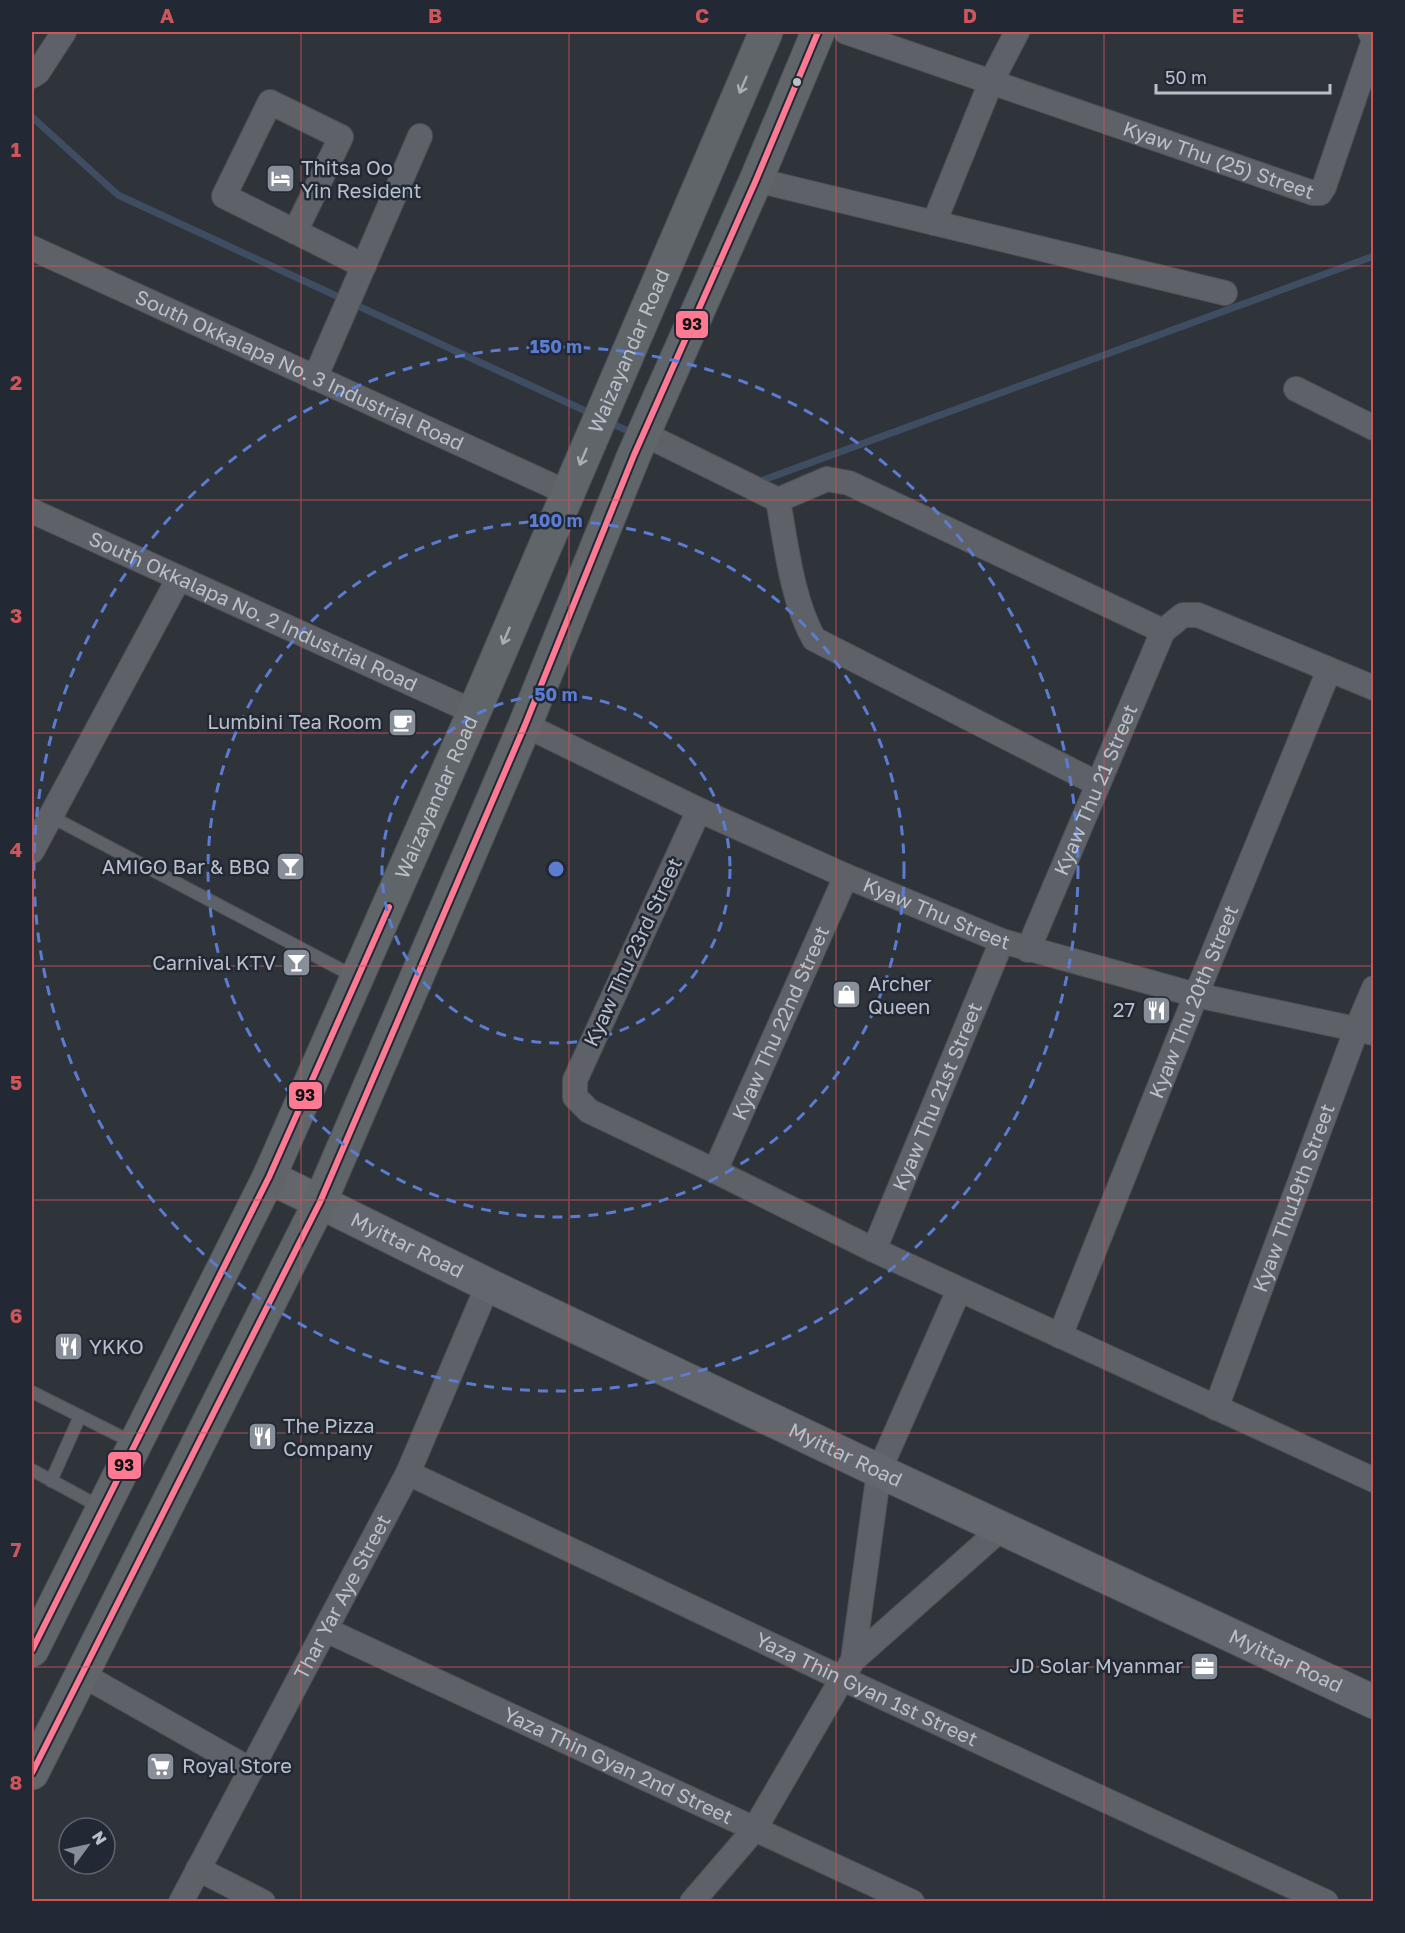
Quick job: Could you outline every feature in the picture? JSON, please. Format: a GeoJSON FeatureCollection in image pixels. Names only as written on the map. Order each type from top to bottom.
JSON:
{"type":"FeatureCollection","features":[{"type":"Feature","properties":{"kind":"main road","name":"Waizayandar Road"},"geometry":{"type":"LineString","coordinates":[[32,1650],[269,1177],[474,712],[766,32]]}},
{"type":"Feature","properties":{"kind":"main road"},"geometry":{"type":"LineString","coordinates":[[32,1773],[320,1202],[525,725],[644,434],[756,180],[818,32]]}},
{"type":"Feature","properties":{"kind":"main road"},"geometry":{"type":"LineString","coordinates":[[676,242],[719,263]]}},
{"type":"Feature","properties":{"kind":"main road","name":"Myittar Road"},"geometry":{"type":"LineString","coordinates":[[269,1177],[488,1285],[879,1471],[1374,1702]]}},
{"type":"Feature","properties":{"kind":"street"},"geometry":{"type":"LineString","coordinates":[[32,76],[38,72],[64,32]]}},
{"type":"Feature","properties":{"kind":"street","name":"Kyaw Thu (25) Street"},"geometry":{"type":"LineString","coordinates":[[846,32],[1313,193],[1320,193],[1324,187],[1373,43],[1373,35],[1370,32]]}},
{"type":"Feature","properties":{"kind":"street"},"geometry":{"type":"LineString","coordinates":[[934,223],[991,82],[1017,32]]}},
{"type":"Feature","properties":{"kind":"street"},"geometry":{"type":"LineString","coordinates":[[295,232],[341,137],[270,102],[224,196],[295,232],[364,266]]}},
{"type":"Feature","properties":{"kind":"street"},"geometry":{"type":"LineString","coordinates":[[315,378],[420,136]]}},
{"type":"Feature","properties":{"kind":"street"},"geometry":{"type":"LineString","coordinates":[[756,180],[1225,293]]}},
{"type":"Feature","properties":{"kind":"street","name":"South Okkalapa No. 3 Industrial Road"},"geometry":{"type":"LineString","coordinates":[[32,248],[568,493]]}},
{"type":"Feature","properties":{"kind":"street"},"geometry":{"type":"LineString","coordinates":[[1296,388],[1374,428]]}},
{"type":"Feature","properties":{"kind":"street"},"geometry":{"type":"LineString","coordinates":[[644,434],[778,500]]}},
{"type":"Feature","properties":{"kind":"street"},"geometry":{"type":"LineString","coordinates":[[778,500],[827,478],[849,483],[1163,631],[1183,615],[1198,615],[1374,688]]}},
{"type":"Feature","properties":{"kind":"street"},"geometry":{"type":"LineString","coordinates":[[778,500],[792,576],[806,625],[814,639],[1098,784]]}},
{"type":"Feature","properties":{"kind":"street","name":"South Okkalapa No. 2 Industrial Road"},"geometry":{"type":"LineString","coordinates":[[32,511],[474,712]]}},
{"type":"Feature","properties":{"kind":"street"},"geometry":{"type":"LineString","coordinates":[[32,850],[179,578]]}},
{"type":"Feature","properties":{"kind":"street","name":"Kyaw Thu 21 Street"},"geometry":{"type":"LineString","coordinates":[[1028,950],[1163,631]]}},
{"type":"Feature","properties":{"kind":"street","name":"Kyaw Thu 20th Street"},"geometry":{"type":"LineString","coordinates":[[1060,1336],[1329,670]]}},
{"type":"Feature","properties":{"kind":"street","name":"Kyaw Thu Street"},"geometry":{"type":"LineString","coordinates":[[525,725],[699,810],[846,876],[1002,941],[1196,995],[1365,1030]]}},
{"type":"Feature","properties":{"kind":"street","name":"Kyaw Thu 23rd Street"},"geometry":{"type":"LineString","coordinates":[[699,810],[575,1080],[575,1096],[589,1111],[716,1171]]}},
{"type":"Feature","properties":{"kind":"street","name":"Kyaw Thu 22nd Street"},"geometry":{"type":"LineString","coordinates":[[716,1171],[846,876]]}},
{"type":"Feature","properties":{"kind":"street","name":"Kyaw Thu 21st Street"},"geometry":{"type":"LineString","coordinates":[[874,1250],[1002,941]]}},
{"type":"Feature","properties":{"kind":"street","name":"Kyaw Thu19th Street"},"geometry":{"type":"LineString","coordinates":[[1216,1408],[1365,1030],[1374,988]]}},
{"type":"Feature","properties":{"kind":"street"},"geometry":{"type":"LineString","coordinates":[[716,1171],[959,1290],[1216,1408],[1372,1475]]}},
{"type":"Feature","properties":{"kind":"street","name":"Thar Yar Aye Street"},"geometry":{"type":"LineString","coordinates":[[181,1902],[408,1473],[488,1285]]}},
{"type":"Feature","properties":{"kind":"street"},"geometry":{"type":"LineString","coordinates":[[847,1669],[879,1471],[959,1290]]}},
{"type":"Feature","properties":{"kind":"street","name":"Yaza Thin Gyan 1st Street"},"geometry":{"type":"LineString","coordinates":[[408,1473],[847,1669],[1295,1895],[1326,1902]]}},
{"type":"Feature","properties":{"kind":"street"},"geometry":{"type":"LineString","coordinates":[[692,1902],[754,1830],[847,1669],[1002,1528]]}},
{"type":"Feature","properties":{"kind":"street","name":"Yaza Thin Gyan 2nd Street"},"geometry":{"type":"LineString","coordinates":[[326,1630],[912,1902]]}},
{"type":"Feature","properties":{"kind":"street"},"geometry":{"type":"LineString","coordinates":[[81,1674],[251,1770]]}},
{"type":"Feature","properties":{"kind":"street"},"geometry":{"type":"LineString","coordinates":[[198,1869],[263,1902]]}},
{"type":"Feature","properties":{"kind":"lane"},"geometry":{"type":"LineString","coordinates":[[50,816],[357,979]]}},
{"type":"Feature","properties":{"kind":"lane"},"geometry":{"type":"LineString","coordinates":[[33,1395],[135,1444]]}},
{"type":"Feature","properties":{"kind":"lane"},"geometry":{"type":"LineString","coordinates":[[51,1481],[80,1416]]}},
{"type":"Feature","properties":{"kind":"lane"},"geometry":{"type":"LineString","coordinates":[[32,1470],[102,1509]]}},
{"type":"Feature","properties":{"kind":"waterway"},"geometry":{"type":"LineString","coordinates":[[32,117],[118,195],[592,414]]}},
{"type":"Feature","properties":{"kind":"waterway"},"geometry":{"type":"LineString","coordinates":[[755,483],[1374,256]]}},
{"type":"Feature","properties":{"kind":"waterway"},"geometry":{"type":"LineString","coordinates":[[608,422],[633,433]]}},
{"type":"Feature","properties":{"kind":"transit line","name":"93"},"geometry":{"type":"LineString","coordinates":[[32,1773],[320,1202],[525,725],[634,455],[756,180],[818,32]]}},
{"type":"Feature","properties":{"kind":"transit line","name":"93"},"geometry":{"type":"LineString","coordinates":[[32,1650],[269,1177],[389,907]]}},
{"type":"Feature","properties":{"kind":"place","name":"Thitsa Oo Yin Resident"},"geometry":{"type":"Point","coordinates":[280,179]}},
{"type":"Feature","properties":{"kind":"place","name":"Lumbini Tea Room"},"geometry":{"type":"Point","coordinates":[403,722]}},
{"type":"Feature","properties":{"kind":"place","name":"AMIGO Bar & BBQ"},"geometry":{"type":"Point","coordinates":[291,867]}},
{"type":"Feature","properties":{"kind":"place","name":"Carnival KTV"},"geometry":{"type":"Point","coordinates":[297,963]}},
{"type":"Feature","properties":{"kind":"place","name":"Archer Queen"},"geometry":{"type":"Point","coordinates":[847,995]}},
{"type":"Feature","properties":{"kind":"place","name":"27"},"geometry":{"type":"Point","coordinates":[1156,1010]}},
{"type":"Feature","properties":{"kind":"place","name":"YKKO"},"geometry":{"type":"Point","coordinates":[68,1347]}},
{"type":"Feature","properties":{"kind":"place","name":"The Pizza Company"},"geometry":{"type":"Point","coordinates":[262,1437]}},
{"type":"Feature","properties":{"kind":"place","name":"JD Solar Myanmar"},"geometry":{"type":"Point","coordinates":[1204,1666]}},
{"type":"Feature","properties":{"kind":"place","name":"Royal Store"},"geometry":{"type":"Point","coordinates":[161,1766]}}]}
